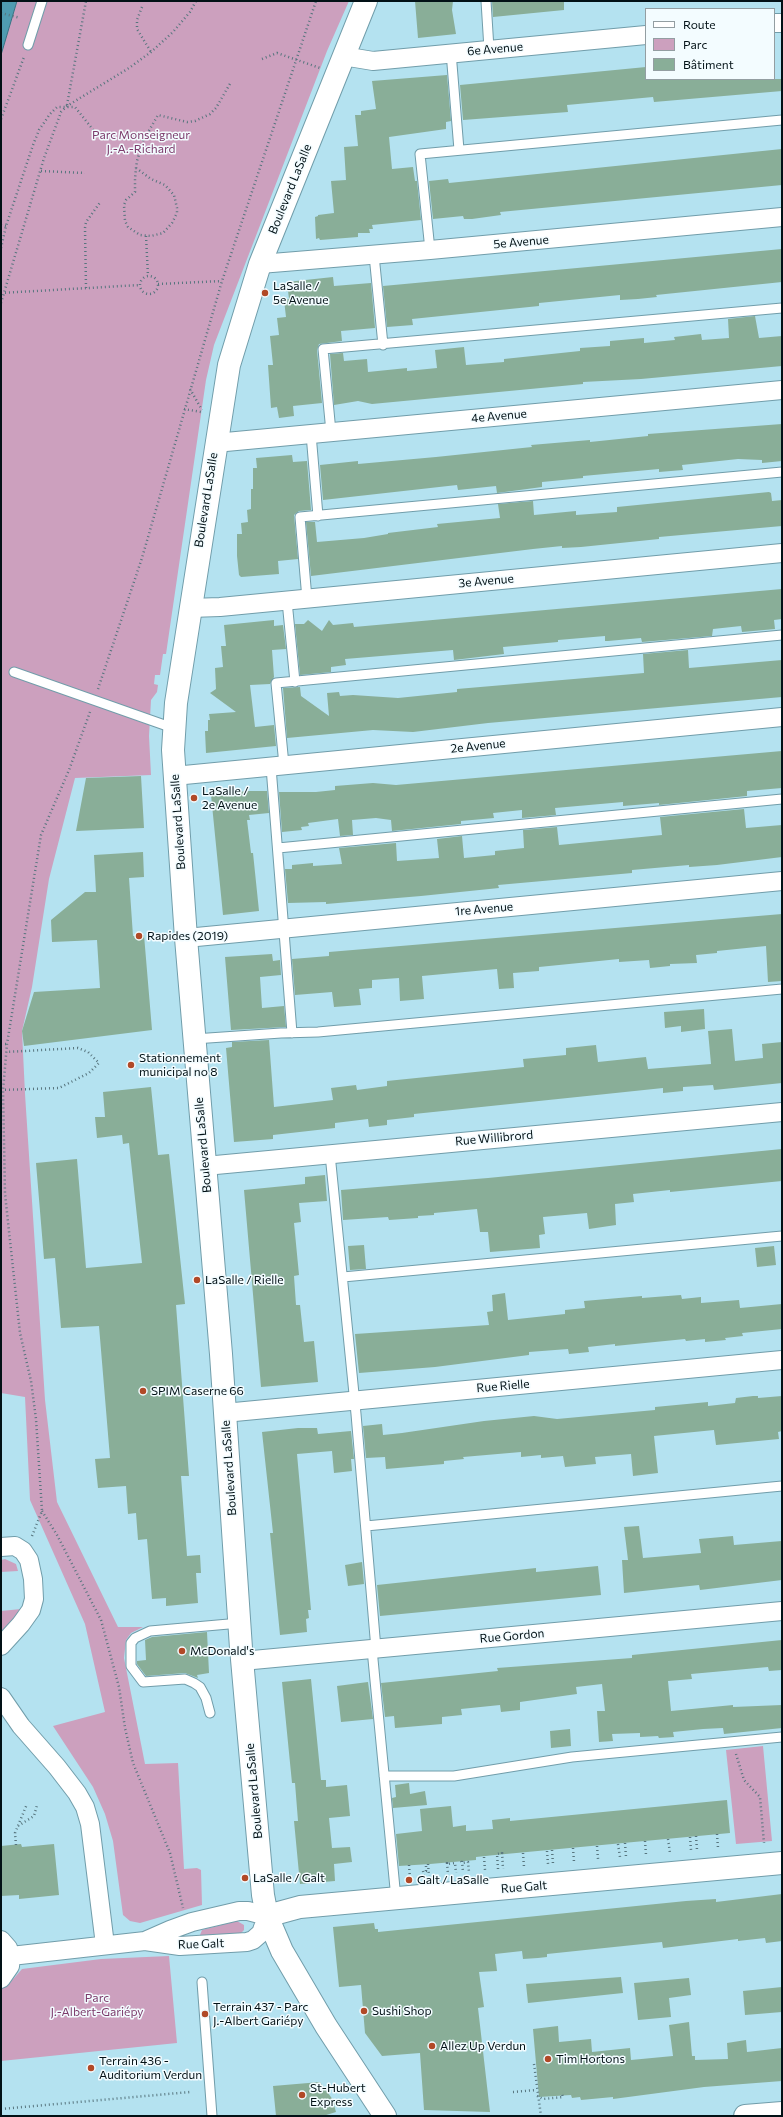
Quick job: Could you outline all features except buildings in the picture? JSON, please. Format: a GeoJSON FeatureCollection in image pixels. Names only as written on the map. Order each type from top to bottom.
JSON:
{"type":"FeatureCollection","features":[{"type":"Feature","properties":{"kind":"main road","name":"Boulevard LaSalle"},"geometry":{"type":"LineString","coordinates":[[366,1],[260,264],[228,365],[190,608],[174,728],[174,776],[194,1039],[206,1166],[242,1661],[263,1895],[267,1916],[282,1951],[326,2026],[385,2116]]}},
{"type":"Feature","properties":{"kind":"main road","name":"Rue Galt"},"geometry":{"type":"LineString","coordinates":[[267,1916],[300,1907],[782,1863]]}},
{"type":"Feature","properties":{"kind":"main road"},"geometry":{"type":"LineString","coordinates":[[745,2116],[782,2112]]}},
{"type":"Feature","properties":{"kind":"street","name":"6e Avenue"},"geometry":{"type":"LineString","coordinates":[[343,56],[373,61],[451,52],[645,35]]}},
{"type":"Feature","properties":{"kind":"street","name":"5e Avenue"},"geometry":{"type":"LineString","coordinates":[[260,264],[430,250],[782,217]]}},
{"type":"Feature","properties":{"kind":"street","name":"4e Avenue"},"geometry":{"type":"LineString","coordinates":[[216,443],[782,390]]}},
{"type":"Feature","properties":{"kind":"street","name":"3e Avenue"},"geometry":{"type":"LineString","coordinates":[[190,608],[287,601],[782,553]]}},
{"type":"Feature","properties":{"kind":"street","name":"2e Avenue"},"geometry":{"type":"LineString","coordinates":[[174,776],[782,717]]}},
{"type":"Feature","properties":{"kind":"street","name":"1re Avenue"},"geometry":{"type":"LineString","coordinates":[[186,938],[782,881]]}},
{"type":"Feature","properties":{"kind":"street","name":"Rue Willibrord"},"geometry":{"type":"LineString","coordinates":[[206,1166],[782,1112]]}},
{"type":"Feature","properties":{"kind":"street","name":"Rue Rielle"},"geometry":{"type":"LineString","coordinates":[[224,1413],[782,1360]]}},
{"type":"Feature","properties":{"kind":"street"},"geometry":{"type":"LineString","coordinates":[[1,1547],[15,1546],[23,1551],[29,1560],[33,1580],[34,1599],[31,1610],[21,1624],[1,1646]]}},
{"type":"Feature","properties":{"kind":"street","name":"Rue Gordon"},"geometry":{"type":"LineString","coordinates":[[242,1661],[782,1611]]}},
{"type":"Feature","properties":{"kind":"street"},"geometry":{"type":"LineString","coordinates":[[1,1697],[21,1726],[57,1767],[77,1793],[84,1807],[90,1824],[105,1945]]}},
{"type":"Feature","properties":{"kind":"street","name":"Rue Galt"},"geometry":{"type":"LineString","coordinates":[[11,1956],[145,1941],[180,1946],[247,1942],[257,1937],[261,1932],[267,1916],[248,1911],[239,1911],[192,1922],[145,1941]]}},
{"type":"Feature","properties":{"kind":"street"},"geometry":{"type":"LineString","coordinates":[[1,1940],[8,1948],[11,1956],[10,1966],[1,1979]]}},
{"type":"Feature","properties":{"kind":"lane"},"geometry":{"type":"LineString","coordinates":[[28,45],[42,1]]}},
{"type":"Feature","properties":{"kind":"lane"},"geometry":{"type":"LineString","coordinates":[[486,1],[489,49]]}},
{"type":"Feature","properties":{"kind":"lane"},"geometry":{"type":"LineString","coordinates":[[451,52],[459,150]]}},
{"type":"Feature","properties":{"kind":"lane"},"geometry":{"type":"LineString","coordinates":[[430,250],[420,154],[782,120]]}},
{"type":"Feature","properties":{"kind":"lane"},"geometry":{"type":"LineString","coordinates":[[374,255],[383,345]]}},
{"type":"Feature","properties":{"kind":"lane"},"geometry":{"type":"LineString","coordinates":[[331,432],[323,349],[383,345],[782,308]]}},
{"type":"Feature","properties":{"kind":"lane"},"geometry":{"type":"LineString","coordinates":[[311,434],[318,516]]}},
{"type":"Feature","properties":{"kind":"lane"},"geometry":{"type":"LineString","coordinates":[[307,599],[300,517],[782,472]]}},
{"type":"Feature","properties":{"kind":"lane"},"geometry":{"type":"LineString","coordinates":[[287,601],[295,682]]}},
{"type":"Feature","properties":{"kind":"lane"},"geometry":{"type":"LineString","coordinates":[[292,1032],[278,848],[276,684],[782,635]]}},
{"type":"Feature","properties":{"kind":"lane"},"geometry":{"type":"LineString","coordinates":[[14,672],[174,728]]}},
{"type":"Feature","properties":{"kind":"lane"},"geometry":{"type":"LineString","coordinates":[[278,848],[782,799]]}},
{"type":"Feature","properties":{"kind":"lane"},"geometry":{"type":"LineString","coordinates":[[194,1039],[292,1032],[318,1032],[782,989]]}},
{"type":"Feature","properties":{"kind":"lane"},"geometry":{"type":"LineString","coordinates":[[330,1154],[355,1401],[366,1526],[384,1776],[396,1899]]}},
{"type":"Feature","properties":{"kind":"lane"},"geometry":{"type":"LineString","coordinates":[[343,1277],[782,1236]]}},
{"type":"Feature","properties":{"kind":"lane"},"geometry":{"type":"LineString","coordinates":[[366,1526],[782,1486]]}},
{"type":"Feature","properties":{"kind":"lane"},"geometry":{"type":"LineString","coordinates":[[210,1713],[206,1698],[194,1683],[185,1679],[143,1682],[131,1666],[131,1644],[135,1638],[150,1632],[240,1623]]}},
{"type":"Feature","properties":{"kind":"lane"},"geometry":{"type":"LineString","coordinates":[[384,1776],[454,1776],[572,1757],[782,1737]]}},
{"type":"Feature","properties":{"kind":"lane"},"geometry":{"type":"LineString","coordinates":[[202,1982],[212,2116]]}},
{"type":"Feature","properties":{"kind":"path"},"geometry":{"type":"LineString","coordinates":[[67,106],[86,1]]}},
{"type":"Feature","properties":{"kind":"path"},"geometry":{"type":"LineString","coordinates":[[1,303],[2,293],[61,112],[67,106],[123,72],[151,52],[173,32],[190,12],[196,1]]}},
{"type":"Feature","properties":{"kind":"path"},"geometry":{"type":"LineString","coordinates":[[23,1551],[38,1526],[42,1511],[36,1419],[31,1381],[20,1333],[5,1194],[2,1090],[7,1044],[41,836],[69,770],[140,565],[222,281],[295,59],[316,1]]}},
{"type":"Feature","properties":{"kind":"path"},"geometry":{"type":"LineString","coordinates":[[142,6],[137,20],[137,30],[151,52]]}},
{"type":"Feature","properties":{"kind":"path"},"geometry":{"type":"LineString","coordinates":[[1,13],[20,18]]}},
{"type":"Feature","properties":{"kind":"path"},"geometry":{"type":"LineString","coordinates":[[1,119],[28,45]]}},
{"type":"Feature","properties":{"kind":"path"},"geometry":{"type":"LineString","coordinates":[[262,59],[277,53],[322,69]]}},
{"type":"Feature","properties":{"kind":"path"},"geometry":{"type":"LineString","coordinates":[[136,168],[170,190],[174,195],[177,208],[175,218],[163,233],[146,236],[134,232],[125,221],[126,200],[135,192],[136,168],[142,141],[158,115],[187,122],[202,118],[216,108],[231,82]]}},
{"type":"Feature","properties":{"kind":"path"},"geometry":{"type":"LineString","coordinates":[[1,248],[6,226],[39,130],[57,107],[75,107],[98,136]]}},
{"type":"Feature","properties":{"kind":"path"},"geometry":{"type":"LineString","coordinates":[[41,171],[85,173]]}},
{"type":"Feature","properties":{"kind":"path"},"geometry":{"type":"LineString","coordinates":[[86,288],[86,222],[101,201]]}},
{"type":"Feature","properties":{"kind":"path"},"geometry":{"type":"LineString","coordinates":[[1,225],[6,226]]}},
{"type":"Feature","properties":{"kind":"path"},"geometry":{"type":"LineString","coordinates":[[146,236],[148,276]]}},
{"type":"Feature","properties":{"kind":"path"},"geometry":{"type":"LineString","coordinates":[[148,276],[156,279],[158,284]]}},
{"type":"Feature","properties":{"kind":"path"},"geometry":{"type":"LineString","coordinates":[[148,276],[141,280],[140,285],[142,290],[149,293],[156,289],[158,284]]}},
{"type":"Feature","properties":{"kind":"path"},"geometry":{"type":"LineString","coordinates":[[158,284],[222,281]]}},
{"type":"Feature","properties":{"kind":"path"},"geometry":{"type":"LineString","coordinates":[[2,293],[140,285]]}},
{"type":"Feature","properties":{"kind":"path"},"geometry":{"type":"LineString","coordinates":[[184,410],[203,413],[190,389]]}},
{"type":"Feature","properties":{"kind":"path"},"geometry":{"type":"LineString","coordinates":[[1,1044],[7,1044]]}},
{"type":"Feature","properties":{"kind":"path"},"geometry":{"type":"LineString","coordinates":[[2,1090],[59,1088],[89,1073],[99,1063],[88,1052],[78,1048],[6,1052]]}},
{"type":"Feature","properties":{"kind":"path"},"geometry":{"type":"LineString","coordinates":[[42,1511],[57,1535],[101,1620],[119,1687],[125,1728],[133,1764],[170,1853],[185,1915]]}},
{"type":"Feature","properties":{"kind":"path"},"geometry":{"type":"LineString","coordinates":[[732,1742],[744,1780],[760,1797],[764,1843]]}},
{"type":"Feature","properties":{"kind":"path"},"geometry":{"type":"LineString","coordinates":[[16,1845],[15,1833],[27,1804]]}},
{"type":"Feature","properties":{"kind":"path"},"geometry":{"type":"LineString","coordinates":[[18,1826],[34,1816],[37,1805]]}},
{"type":"Feature","properties":{"kind":"path"},"geometry":{"type":"LineString","coordinates":[[717,1834],[718,1848]]}},
{"type":"Feature","properties":{"kind":"path"},"geometry":{"type":"LineString","coordinates":[[696,1836],[697,1850]]}},
{"type":"Feature","properties":{"kind":"path"},"geometry":{"type":"LineString","coordinates":[[690,1837],[691,1850]]}},
{"type":"Feature","properties":{"kind":"path"},"geometry":{"type":"LineString","coordinates":[[668,1839],[670,1853]]}},
{"type":"Feature","properties":{"kind":"path"},"geometry":{"type":"LineString","coordinates":[[645,1841],[646,1855]]}},
{"type":"Feature","properties":{"kind":"path"},"geometry":{"type":"LineString","coordinates":[[625,1843],[626,1857]]}},
{"type":"Feature","properties":{"kind":"path"},"geometry":{"type":"LineString","coordinates":[[618,1844],[620,1857]]}},
{"type":"Feature","properties":{"kind":"path"},"geometry":{"type":"LineString","coordinates":[[597,1846],[598,1859]]}},
{"type":"Feature","properties":{"kind":"path"},"geometry":{"type":"LineString","coordinates":[[573,1848],[574,1862]]}},
{"type":"Feature","properties":{"kind":"path"},"geometry":{"type":"LineString","coordinates":[[552,1850],[553,1864]]}},
{"type":"Feature","properties":{"kind":"path"},"geometry":{"type":"LineString","coordinates":[[498,1869],[497,1854],[502,1853],[502,1851],[503,1868]]}},
{"type":"Feature","properties":{"kind":"path"},"geometry":{"type":"LineString","coordinates":[[547,1851],[548,1864]]}},
{"type":"Feature","properties":{"kind":"path"},"geometry":{"type":"LineString","coordinates":[[523,1853],[524,1867]]}},
{"type":"Feature","properties":{"kind":"path"},"geometry":{"type":"LineString","coordinates":[[484,1856],[485,1870]]}},
{"type":"Feature","properties":{"kind":"path"},"geometry":{"type":"LineString","coordinates":[[463,1872],[462,1861],[462,1863],[468,1862],[469,1872]]}},
{"type":"Feature","properties":{"kind":"path"},"geometry":{"type":"LineString","coordinates":[[448,1874],[447,1863],[455,1863],[456,1871]]}},
{"type":"Feature","properties":{"kind":"path"},"geometry":{"type":"LineString","coordinates":[[409,1865],[410,1878]]}},
{"type":"Feature","properties":{"kind":"path"},"geometry":{"type":"LineString","coordinates":[[423,1874],[423,1871],[426,1871],[428,1865],[429,1876]]}},
{"type":"Feature","properties":{"kind":"path"},"geometry":{"type":"LineString","coordinates":[[534,2064],[536,2090],[541,2116]]}},
{"type":"Feature","properties":{"kind":"path"},"geometry":{"type":"LineString","coordinates":[[513,2092],[536,2090]]}},
{"type":"Feature","properties":{"kind":"path"},"geometry":{"type":"LineString","coordinates":[[1,2109],[190,2092]]}},
{"type":"Feature","properties":{"kind":"path"},"geometry":{"type":"LineString","coordinates":[[537,2095],[543,2099],[563,2097],[562,2094]]}},
{"type":"Feature","properties":{"kind":"green space","name":"Parc Monseigneur J.-A.-Richard"},"geometry":{"type":"Polygon","coordinates":[[[17,1],[349,1],[327,51],[214,345],[206,380],[166,654],[163,654],[160,675],[155,675],[154,684],[158,685],[157,692],[151,700],[149,736],[151,775],[75,778],[49,879],[32,987],[22,1031],[45,1400],[57,1502],[118,1627],[143,1627],[131,1633],[126,1640],[124,1658],[145,1764],[178,1763],[184,1869],[197,1868],[201,1870],[202,1905],[140,1923],[130,1921],[123,1915],[113,1841],[105,1814],[93,1787],[53,1726],[105,1712],[85,1624],[30,1500],[25,1397],[1,1393],[1,55],[17,1]]]}},
{"type":"Feature","properties":{"kind":"green space"},"geometry":{"type":"Polygon","coordinates":[[[5,1559],[16,1564],[18,1571],[1,1572],[1,1560],[5,1559]]]}},
{"type":"Feature","properties":{"kind":"green space"},"geometry":{"type":"Polygon","coordinates":[[[21,1609],[4,1630],[1,1630],[1,1611],[21,1609]]]}},
{"type":"Feature","properties":{"kind":"green space"},"geometry":{"type":"Polygon","coordinates":[[[763,1746],[772,1841],[736,1844],[726,1750],[763,1746]]]}},
{"type":"Feature","properties":{"kind":"green space"},"geometry":{"type":"Polygon","coordinates":[[[237,1921],[244,1925],[244,1930],[241,1933],[203,1937],[200,1935],[202,1930],[237,1921]]]}},
{"type":"Feature","properties":{"kind":"green space","name":"Parc J.-Albert-Gariépy"},"geometry":{"type":"Polygon","coordinates":[[[169,1956],[177,2043],[1,2061],[1,1989],[8,1985],[22,1969],[101,1959],[169,1956]]]}},
{"type":"Feature","properties":{"kind":"water"},"geometry":{"type":"Polygon","coordinates":[[[1,1],[17,1],[1,55],[1,1]]]}},
{"type":"Feature","properties":{"kind":"place","name":"LaSalle / 5e Avenue"},"geometry":{"type":"Point","coordinates":[265,293]}},
{"type":"Feature","properties":{"kind":"place","name":"LaSalle / 2e Avenue"},"geometry":{"type":"Point","coordinates":[194,798]}},
{"type":"Feature","properties":{"kind":"place","name":"Rapides (2019)"},"geometry":{"type":"Point","coordinates":[139,936]}},
{"type":"Feature","properties":{"kind":"place","name":"Stationnement municipal no 8"},"geometry":{"type":"Point","coordinates":[131,1065]}},
{"type":"Feature","properties":{"kind":"place","name":"LaSalle / Rielle"},"geometry":{"type":"Point","coordinates":[197,1280]}},
{"type":"Feature","properties":{"kind":"place","name":"SPIM Caserne 66"},"geometry":{"type":"Point","coordinates":[143,1391]}},
{"type":"Feature","properties":{"kind":"place","name":"McDonald's"},"geometry":{"type":"Point","coordinates":[182,1651]}},
{"type":"Feature","properties":{"kind":"place","name":"LaSalle / Galt"},"geometry":{"type":"Point","coordinates":[245,1878]}},
{"type":"Feature","properties":{"kind":"place","name":"Galt / LaSalle"},"geometry":{"type":"Point","coordinates":[409,1880]}},
{"type":"Feature","properties":{"kind":"place","name":"Sushi Shop"},"geometry":{"type":"Point","coordinates":[364,2011]}},
{"type":"Feature","properties":{"kind":"place","name":"Terrain 437 - Parc J.-Albert Gariépy"},"geometry":{"type":"Point","coordinates":[205,2014]}},
{"type":"Feature","properties":{"kind":"place","name":"Allez Up Verdun"},"geometry":{"type":"Point","coordinates":[432,2046]}},
{"type":"Feature","properties":{"kind":"place","name":"Tim Hortons"},"geometry":{"type":"Point","coordinates":[548,2059]}},
{"type":"Feature","properties":{"kind":"place","name":"Terrain 436 - Auditorium Verdun"},"geometry":{"type":"Point","coordinates":[91,2068]}},
{"type":"Feature","properties":{"kind":"place","name":"St-Hubert Express"},"geometry":{"type":"Point","coordinates":[302,2095]}}]}
